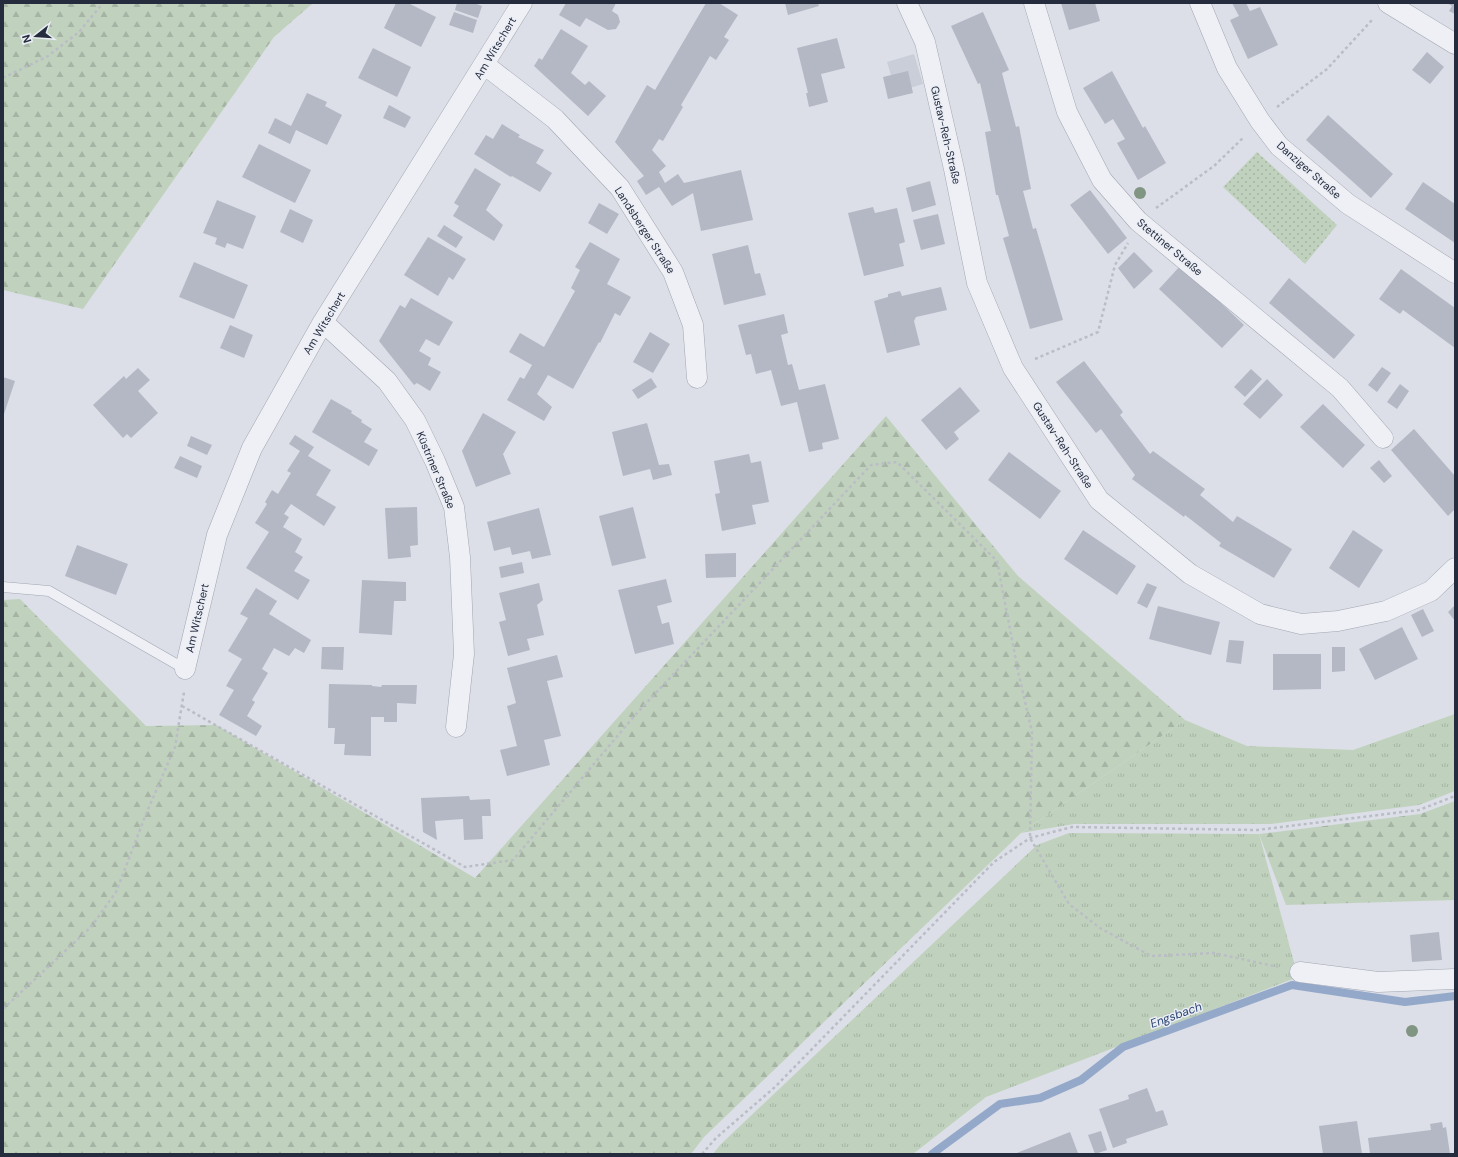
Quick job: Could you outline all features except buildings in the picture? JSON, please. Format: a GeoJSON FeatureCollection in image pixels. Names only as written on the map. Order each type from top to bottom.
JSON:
{"type":"FeatureCollection","features":[{"type":"Feature","properties":{"kind":"street","name":"Am Witschert"},"geometry":{"type":"LineString","coordinates":[[185,669],[220,527],[252,448],[323,322],[485,65],[522,3]]}},
{"type":"Feature","properties":{"kind":"street","name":"Gustav-Reh-Straße"},"geometry":{"type":"LineString","coordinates":[[907,3],[925,42],[954,169],[977,283],[1013,368],[1099,500],[1190,574],[1260,614],[1301,624],[1338,620],[1386,611],[1431,591],[1455,568]]}},
{"type":"Feature","properties":{"kind":"street","name":"Stettiner Straße"},"geometry":{"type":"LineString","coordinates":[[1034,3],[1067,112],[1102,180],[1138,221],[1340,388],[1383,438]]}},
{"type":"Feature","properties":{"kind":"street","name":"Danziger Straße"},"geometry":{"type":"LineString","coordinates":[[1200,3],[1227,68],[1260,121],[1279,146],[1348,204],[1455,273]]}},
{"type":"Feature","properties":{"kind":"street"},"geometry":{"type":"LineString","coordinates":[[1382,8],[1455,44]]}},
{"type":"Feature","properties":{"kind":"street","name":"Landsberger Straße"},"geometry":{"type":"LineString","coordinates":[[485,65],[555,119],[620,188],[673,272],[693,325],[697,378]]}},
{"type":"Feature","properties":{"kind":"street","name":"Küstriner Straße"},"geometry":{"type":"LineString","coordinates":[[323,322],[387,381],[415,420],[435,461],[454,507],[460,557],[464,654],[456,727]]}},
{"type":"Feature","properties":{"kind":"street"},"geometry":{"type":"LineString","coordinates":[[1300,972],[1378,982],[1455,978]]}},
{"type":"Feature","properties":{"kind":"lane"},"geometry":{"type":"LineString","coordinates":[[3,587],[49,591],[185,669]]}},
{"type":"Feature","properties":{"kind":"path"},"geometry":{"type":"LineString","coordinates":[[3,78],[48,56],[79,32],[103,3]]}},
{"type":"Feature","properties":{"kind":"path"},"geometry":{"type":"LineString","coordinates":[[1260,121],[1327,69],[1382,8]]}},
{"type":"Feature","properties":{"kind":"path"},"geometry":{"type":"LineString","coordinates":[[1013,368],[1098,332]]}},
{"type":"Feature","properties":{"kind":"path"},"geometry":{"type":"LineString","coordinates":[[182,706],[465,867],[513,860],[636,714],[871,466],[897,462],[997,561],[1018,671],[1032,732],[1030,838],[1069,904],[1100,928],[1151,956],[1214,953],[1300,972]]}},
{"type":"Feature","properties":{"kind":"path"},"geometry":{"type":"LineString","coordinates":[[3,1009],[91,927],[116,892],[146,814],[175,747],[182,706],[185,669]]}},
{"type":"Feature","properties":{"kind":"path"},"geometry":{"type":"LineString","coordinates":[[702,1154],[716,1138],[775,1087],[994,862],[1030,838],[1072,827],[1257,830],[1419,810],[1455,796]]}},
{"type":"Feature","properties":{"kind":"shaded area"},"geometry":{"type":"Polygon","coordinates":[[[914,54],[923,84],[896,92],[887,62],[914,54]]]}},
{"type":"Feature","properties":{"kind":"green space"},"geometry":{"type":"Polygon","coordinates":[[[3,3],[313,3],[274,37],[83,309],[3,290],[3,3]]]}},
{"type":"Feature","properties":{"kind":"green space"},"geometry":{"type":"Polygon","coordinates":[[[1257,152],[1337,225],[1305,264],[1223,187],[1257,152]]]}},
{"type":"Feature","properties":{"kind":"green space"},"geometry":{"type":"Polygon","coordinates":[[[886,416],[1018,576],[1185,720],[1021,833],[704,1137],[691,1154],[3,1154],[3,600],[20,599],[146,726],[216,725],[475,878],[886,416]]]}},
{"type":"Feature","properties":{"kind":"green space"},"geometry":{"type":"Polygon","coordinates":[[[1455,714],[1455,791],[1419,805],[1271,824],[1074,824],[1021,833],[1185,720],[1247,746],[1353,750],[1455,714]]]}},
{"type":"Feature","properties":{"kind":"green space"},"geometry":{"type":"Polygon","coordinates":[[[1455,801],[1455,900],[1286,905],[1259,834],[1420,814],[1455,801]]]}},
{"type":"Feature","properties":{"kind":"green space"},"geometry":{"type":"Polygon","coordinates":[[[1069,833],[1259,834],[1298,977],[986,1097],[913,1154],[713,1154],[720,1145],[1037,845],[1069,833]]]}},
{"type":"Feature","properties":{"kind":"waterway","name":"Engsbach"},"geometry":{"type":"LineString","coordinates":[[932,1154],[1000,1104],[1040,1098],[1081,1080],[1123,1047],[1292,985],[1405,1002],[1455,996]]}}]}
